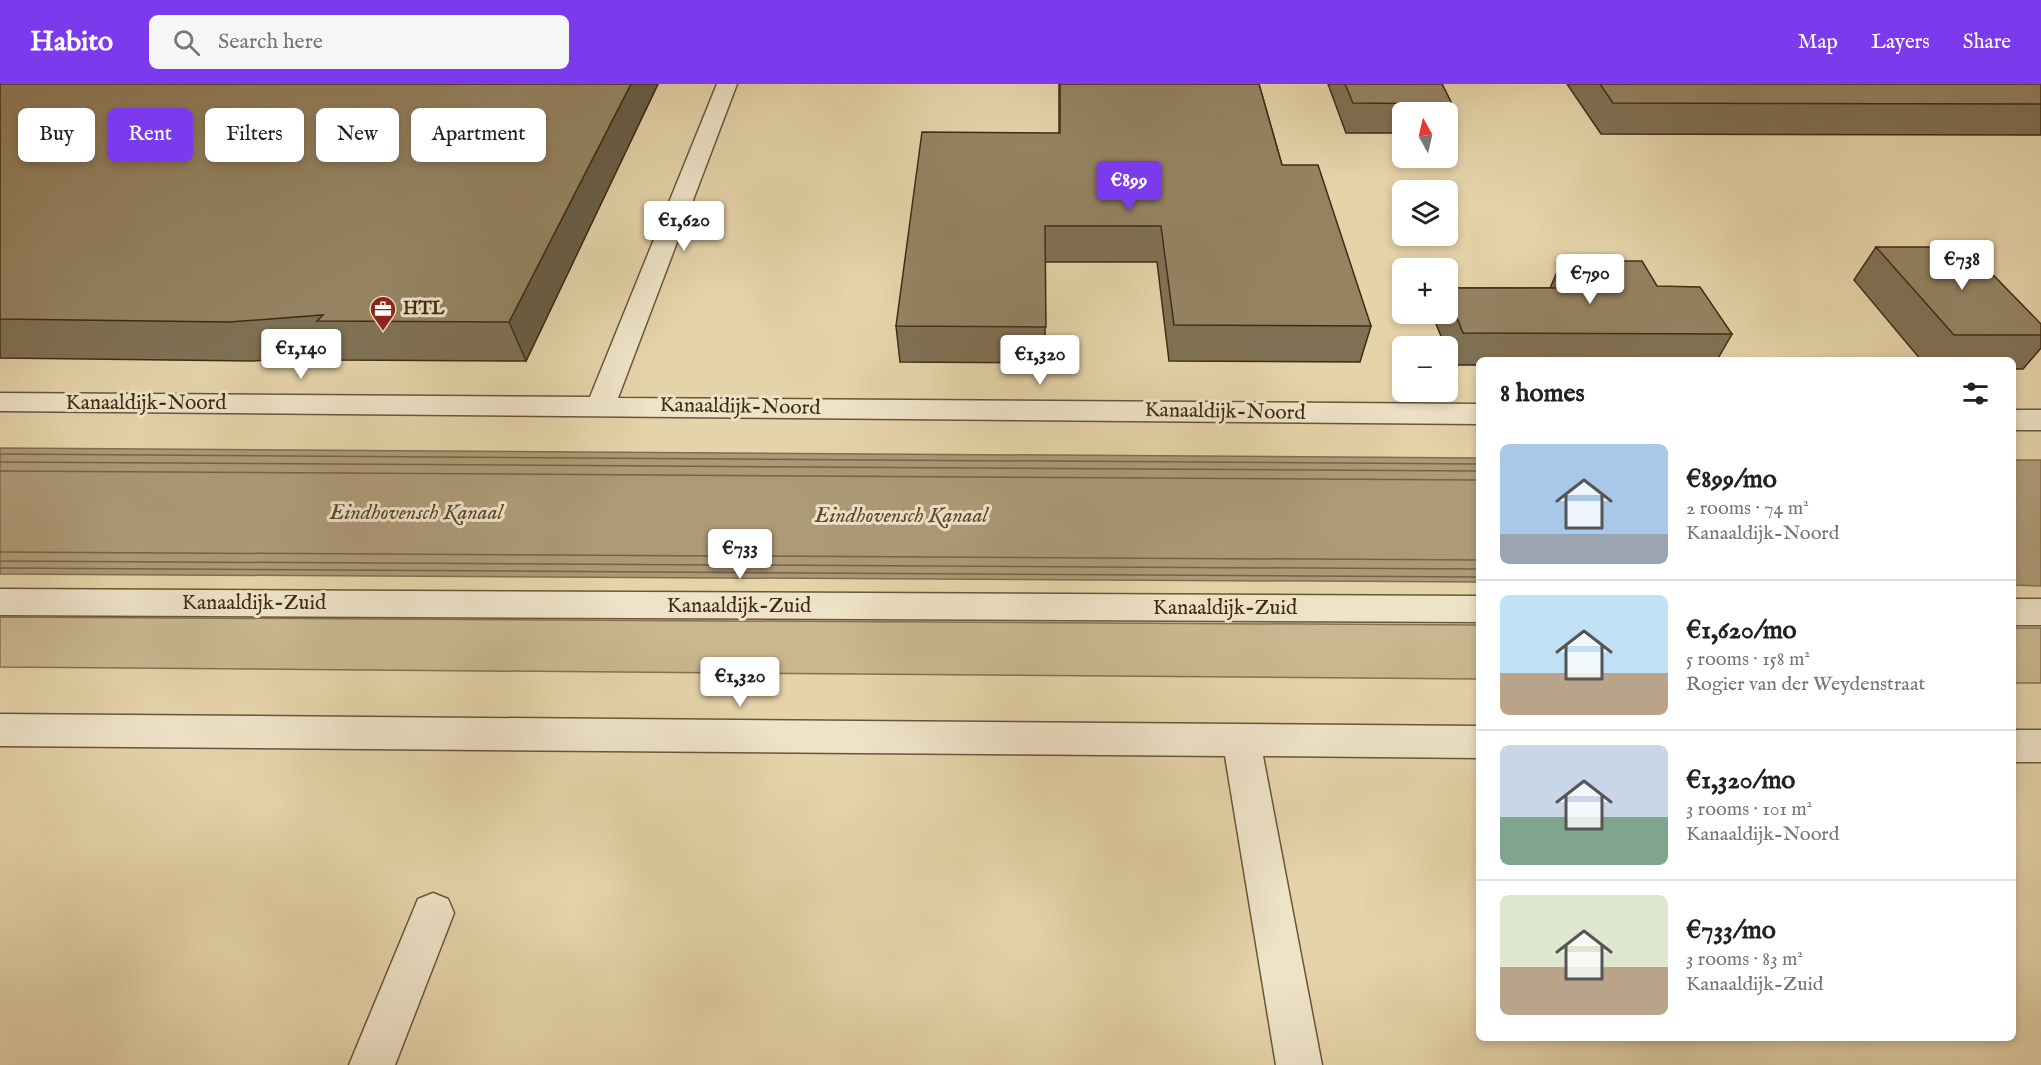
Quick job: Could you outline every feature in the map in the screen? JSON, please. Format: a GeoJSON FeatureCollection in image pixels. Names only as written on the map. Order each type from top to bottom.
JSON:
{"type":"FeatureCollection","features":[{"type":"Feature","properties":{"kind":"street"},"geometry":{"type":"LineString","coordinates":[[601,405],[727,84]]}},
{"type":"Feature","properties":{"kind":"street","name":"Kanaaldijk-Noord"},"geometry":{"type":"LineString","coordinates":[[0,402],[601,405],[1476,414]]}},
{"type":"Feature","properties":{"kind":"street"},"geometry":{"type":"LineString","coordinates":[[2016,420],[2041,420]]}},
{"type":"Feature","properties":{"kind":"street","name":"Kanaaldijk-Zuid"},"geometry":{"type":"LineString","coordinates":[[0,602],[1476,609]]}},
{"type":"Feature","properties":{"kind":"street"},"geometry":{"type":"LineString","coordinates":[[2016,612],[2041,612]]}},
{"type":"Feature","properties":{"kind":"street"},"geometry":{"type":"LineString","coordinates":[[0,730],[1476,742]]}},
{"type":"Feature","properties":{"kind":"street"},"geometry":{"type":"LineString","coordinates":[[1241,740],[1299,1065]]}},
{"type":"Feature","properties":{"kind":"street"},"geometry":{"type":"LineString","coordinates":[[2016,746],[2041,746]]}},
{"type":"Feature","properties":{"kind":"street"},"geometry":{"type":"LineString","coordinates":[[372,1065],[433,913]]}},
{"type":"Feature","properties":{"kind":"shaded area"},"geometry":{"type":"Polygon","coordinates":[[[0,617],[1476,625],[1476,679],[0,667],[0,617]]]}},
{"type":"Feature","properties":{"kind":"shaded area"},"geometry":{"type":"Polygon","coordinates":[[[2016,628],[2041,628],[2041,683],[2016,683],[2016,628]]]}},
{"type":"Feature","properties":{"kind":"water","name":"Eindhovensch Kanaal"},"geometry":{"type":"Polygon","coordinates":[[[0,448],[1476,458],[1476,582],[0,574],[0,448]]]}},
{"type":"Feature","properties":{"kind":"water"},"geometry":{"type":"Polygon","coordinates":[[[2016,460],[2041,460],[2041,586],[2016,585],[2016,460]]]}},
{"type":"Feature","properties":{"kind":"building"},"geometry":{"type":"Polygon","coordinates":[[[0,84],[631,84],[509,322],[317,321],[323,315],[229,322],[0,319],[0,84]]]}},
{"type":"Feature","properties":{"kind":"building"},"geometry":{"type":"Polygon","coordinates":[[[1060,84],[1259,84],[1282,165],[1318,165],[1371,326],[1174,325],[1161,226],[1045,226],[1046,327],[896,326],[922,132],[1060,133],[1060,84]]]}},
{"type":"Feature","properties":{"kind":"building"},"geometry":{"type":"Polygon","coordinates":[[[1345,84],[1442,84],[1451,102],[1392,103],[1353,103],[1345,84]]]}},
{"type":"Feature","properties":{"kind":"building"},"geometry":{"type":"Polygon","coordinates":[[[1600,84],[2041,84],[2041,104],[1613,103],[1600,84]]]}},
{"type":"Feature","properties":{"kind":"building"},"geometry":{"type":"Polygon","coordinates":[[[1876,247],[1966,247],[2041,324],[2041,335],[1954,335],[1876,247]]]}},
{"type":"Feature","properties":{"kind":"building"},"geometry":{"type":"Polygon","coordinates":[[[1562,261],[1642,261],[1657,286],[1700,287],[1732,334],[1463,333],[1458,320],[1458,288],[1577,288],[1562,261]]]}},
{"type":"Feature","properties":{"kind":"place","name":"HTL"},"geometry":{"type":"Point","coordinates":[383,332]}}]}
